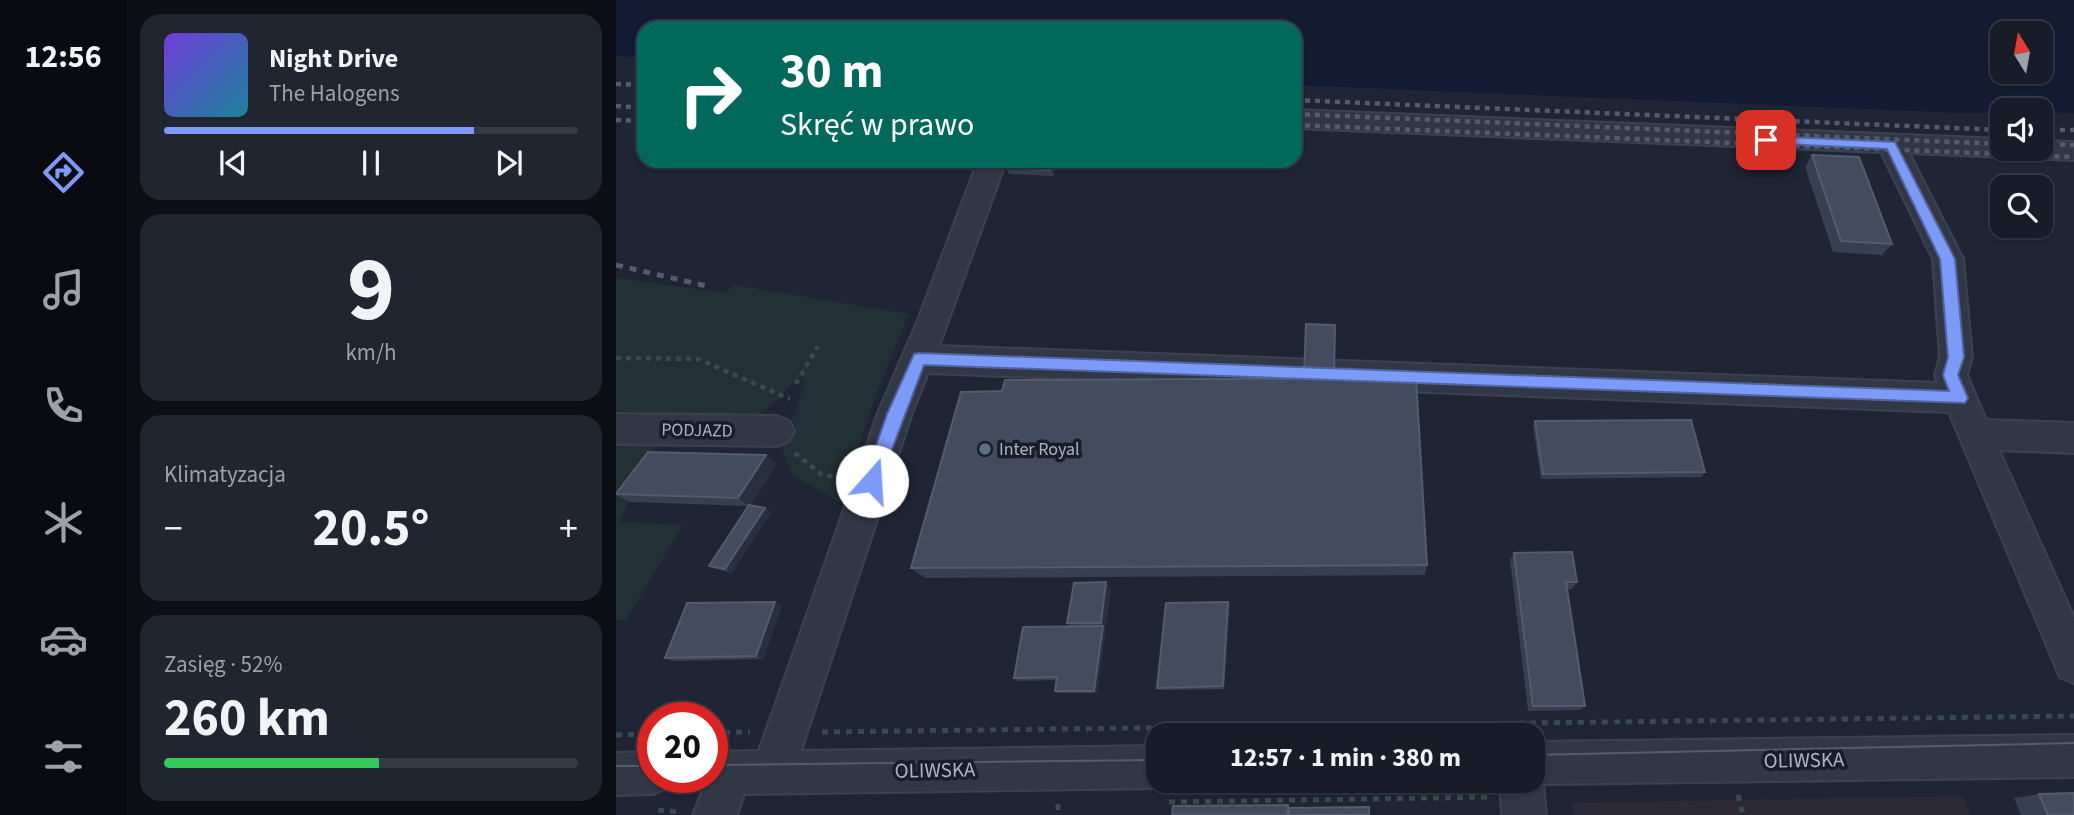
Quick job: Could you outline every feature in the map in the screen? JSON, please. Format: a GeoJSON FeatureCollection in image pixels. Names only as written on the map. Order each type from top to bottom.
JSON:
{"type":"FeatureCollection","features":[{"type":"Feature","properties":{"kind":"street"},"geometry":{"type":"LineString","coordinates":[[1302,119],[1990,148]]}},
{"type":"Feature","properties":{"kind":"street"},"geometry":{"type":"LineString","coordinates":[[1891,145],[1948,259],[1956,357],[1951,375],[2074,663]]}},
{"type":"Feature","properties":{"kind":"street"},"geometry":{"type":"LineString","coordinates":[[2053,150],[2074,150]]}},
{"type":"Feature","properties":{"kind":"street"},"geometry":{"type":"LineString","coordinates":[[773,772],[895,414],[919,359],[989,168]]}},
{"type":"Feature","properties":{"kind":"street"},"geometry":{"type":"LineString","coordinates":[[919,359],[1960,398]]}},
{"type":"Feature","properties":{"kind":"street","name":"PODJAZD"},"geometry":{"type":"LineString","coordinates":[[616,429],[777,431]]}},
{"type":"Feature","properties":{"kind":"street"},"geometry":{"type":"LineString","coordinates":[[1976,434],[2074,438]]}},
{"type":"Feature","properties":{"kind":"street","name":"OLIWSKA"},"geometry":{"type":"LineString","coordinates":[[1545,763],[2074,756]]}},
{"type":"Feature","properties":{"kind":"street","name":"OLIWSKA"},"geometry":{"type":"LineString","coordinates":[[728,772],[1146,767]]}},
{"type":"Feature","properties":{"kind":"street"},"geometry":{"type":"LineString","coordinates":[[616,774],[637,774]]}},
{"type":"Feature","properties":{"kind":"street"},"geometry":{"type":"LineString","coordinates":[[715,815],[718,793]]}},
{"type":"Feature","properties":{"kind":"street"},"geometry":{"type":"LineString","coordinates":[[1522,793],[1524,815]]}},
{"type":"Feature","properties":{"kind":"path"},"geometry":{"type":"LineString","coordinates":[[796,384],[818,346]]}},
{"type":"Feature","properties":{"kind":"path"},"geometry":{"type":"LineString","coordinates":[[616,358],[698,359],[790,399]]}},
{"type":"Feature","properties":{"kind":"path"},"geometry":{"type":"LineString","coordinates":[[777,431],[807,467],[831,479]]}},
{"type":"Feature","properties":{"kind":"path"},"geometry":{"type":"LineString","coordinates":[[728,733],[2074,716]]}},
{"type":"Feature","properties":{"kind":"path"},"geometry":{"type":"LineString","coordinates":[[616,735],[637,734]]}},
{"type":"Feature","properties":{"kind":"path"},"geometry":{"type":"LineString","coordinates":[[1737,792],[1743,815]]}},
{"type":"Feature","properties":{"kind":"shaded area"},"geometry":{"type":"Polygon","coordinates":[[[616,278],[725,293],[735,285],[909,314],[877,392],[840,502],[793,476],[779,442],[795,413],[805,382],[801,377],[766,410],[736,420],[616,420],[616,278]]]}},
{"type":"Feature","properties":{"kind":"shaded area"},"geometry":{"type":"Polygon","coordinates":[[[616,440],[659,441],[619,522],[683,525],[626,620],[616,620],[616,440]]]}},
{"type":"Feature","properties":{"kind":"shaded area"},"geometry":{"type":"Polygon","coordinates":[[[1962,796],[1971,815],[1573,815],[1572,803],[1962,796]]]}},
{"type":"Feature","properties":{"kind":"water"},"geometry":{"type":"Polygon","coordinates":[[[616,0],[2074,0],[2074,113],[2053,112],[2053,98],[1990,98],[1990,113],[1959,113],[1302,85],[1302,21],[637,21],[637,57],[616,56],[616,0]]]}},
{"type":"Feature","properties":{"kind":"building"},"geometry":{"type":"Polygon","coordinates":[[[1812,155],[1859,157],[1892,244],[1841,241],[1812,155]]]}},
{"type":"Feature","properties":{"kind":"building"},"geometry":{"type":"Polygon","coordinates":[[[1006,168],[1052,168],[1051,170],[1006,168]]]}},
{"type":"Feature","properties":{"kind":"building"},"geometry":{"type":"Polygon","coordinates":[[[1306,324],[1335,325],[1334,378],[1304,378],[1306,324]]]}},
{"type":"Feature","properties":{"kind":"building"},"geometry":{"type":"Polygon","coordinates":[[[1416,378],[1427,565],[911,568],[961,392],[1002,391],[1005,380],[1416,378]]]}},
{"type":"Feature","properties":{"kind":"building"},"geometry":{"type":"Polygon","coordinates":[[[1691,420],[1705,472],[1543,474],[1535,421],[1691,420]]]}},
{"type":"Feature","properties":{"kind":"building"},"geometry":{"type":"Polygon","coordinates":[[[648,452],[766,455],[738,498],[616,494],[648,452]]]}},
{"type":"Feature","properties":{"kind":"building"},"geometry":{"type":"Polygon","coordinates":[[[749,505],[765,508],[725,569],[709,566],[749,505]]]}},
{"type":"Feature","properties":{"kind":"building"},"geometry":{"type":"Polygon","coordinates":[[[1572,552],[1577,582],[1566,582],[1585,706],[1533,706],[1514,553],[1572,552]]]}},
{"type":"Feature","properties":{"kind":"building"},"geometry":{"type":"Polygon","coordinates":[[[1106,582],[1101,623],[1067,623],[1074,583],[1106,582]]]}},
{"type":"Feature","properties":{"kind":"building"},"geometry":{"type":"Polygon","coordinates":[[[775,602],[756,656],[665,658],[687,603],[775,602]]]}},
{"type":"Feature","properties":{"kind":"building"},"geometry":{"type":"Polygon","coordinates":[[[1228,602],[1223,686],[1157,688],[1166,603],[1228,602]]]}},
{"type":"Feature","properties":{"kind":"building"},"geometry":{"type":"Polygon","coordinates":[[[1103,626],[1094,691],[1055,691],[1057,677],[1014,678],[1023,627],[1103,626]]]}},
{"type":"Feature","properties":{"kind":"building"},"geometry":{"type":"Polygon","coordinates":[[[2074,793],[2074,815],[2048,815],[2039,794],[2074,793]]]}},
{"type":"Feature","properties":{"kind":"building"},"geometry":{"type":"Polygon","coordinates":[[[1288,805],[1287,815],[1172,815],[1173,806],[1288,805]]]}},
{"type":"Feature","properties":{"kind":"building"},"geometry":{"type":"Polygon","coordinates":[[[1369,807],[1369,815],[1289,815],[1289,808],[1369,807]]]}},
{"type":"Feature","properties":{"kind":"tram line"},"geometry":{"type":"LineString","coordinates":[[1545,755],[2074,743]]}},
{"type":"Feature","properties":{"kind":"tram line"},"geometry":{"type":"LineString","coordinates":[[728,765],[1146,760]]}},
{"type":"Feature","properties":{"kind":"tram line"},"geometry":{"type":"LineString","coordinates":[[616,766],[637,766]]}},
{"type":"Feature","properties":{"kind":"railway"},"geometry":{"type":"LineString","coordinates":[[616,84],[637,85]]}},
{"type":"Feature","properties":{"kind":"railway"},"geometry":{"type":"LineString","coordinates":[[1302,100],[1990,129]]}},
{"type":"Feature","properties":{"kind":"railway"},"geometry":{"type":"LineString","coordinates":[[616,106],[637,108]]}},
{"type":"Feature","properties":{"kind":"railway"},"geometry":{"type":"LineString","coordinates":[[1302,114],[1990,143]]}},
{"type":"Feature","properties":{"kind":"railway"},"geometry":{"type":"LineString","coordinates":[[616,120],[637,121]]}},
{"type":"Feature","properties":{"kind":"railway"},"geometry":{"type":"LineString","coordinates":[[1302,125],[2074,157]]}},
{"type":"Feature","properties":{"kind":"railway"},"geometry":{"type":"LineString","coordinates":[[2053,130],[2074,130]]}},
{"type":"Feature","properties":{"kind":"railway"},"geometry":{"type":"LineString","coordinates":[[2053,144],[2074,145]]}},
{"type":"Feature","properties":{"kind":"railway"},"geometry":{"type":"LineString","coordinates":[[616,265],[711,287]]}},
{"type":"Feature","properties":{"kind":"place","name":"Inter Royal"},"geometry":{"type":"Point","coordinates":[985,449]}},
{"type":"Feature","properties":{"kind":"route"},"geometry":{"type":"LineString","coordinates":[[872,481],[895,414],[919,359],[1960,398],[1951,375],[1956,357],[1948,259],[1891,145],[1766,140]]}}]}
